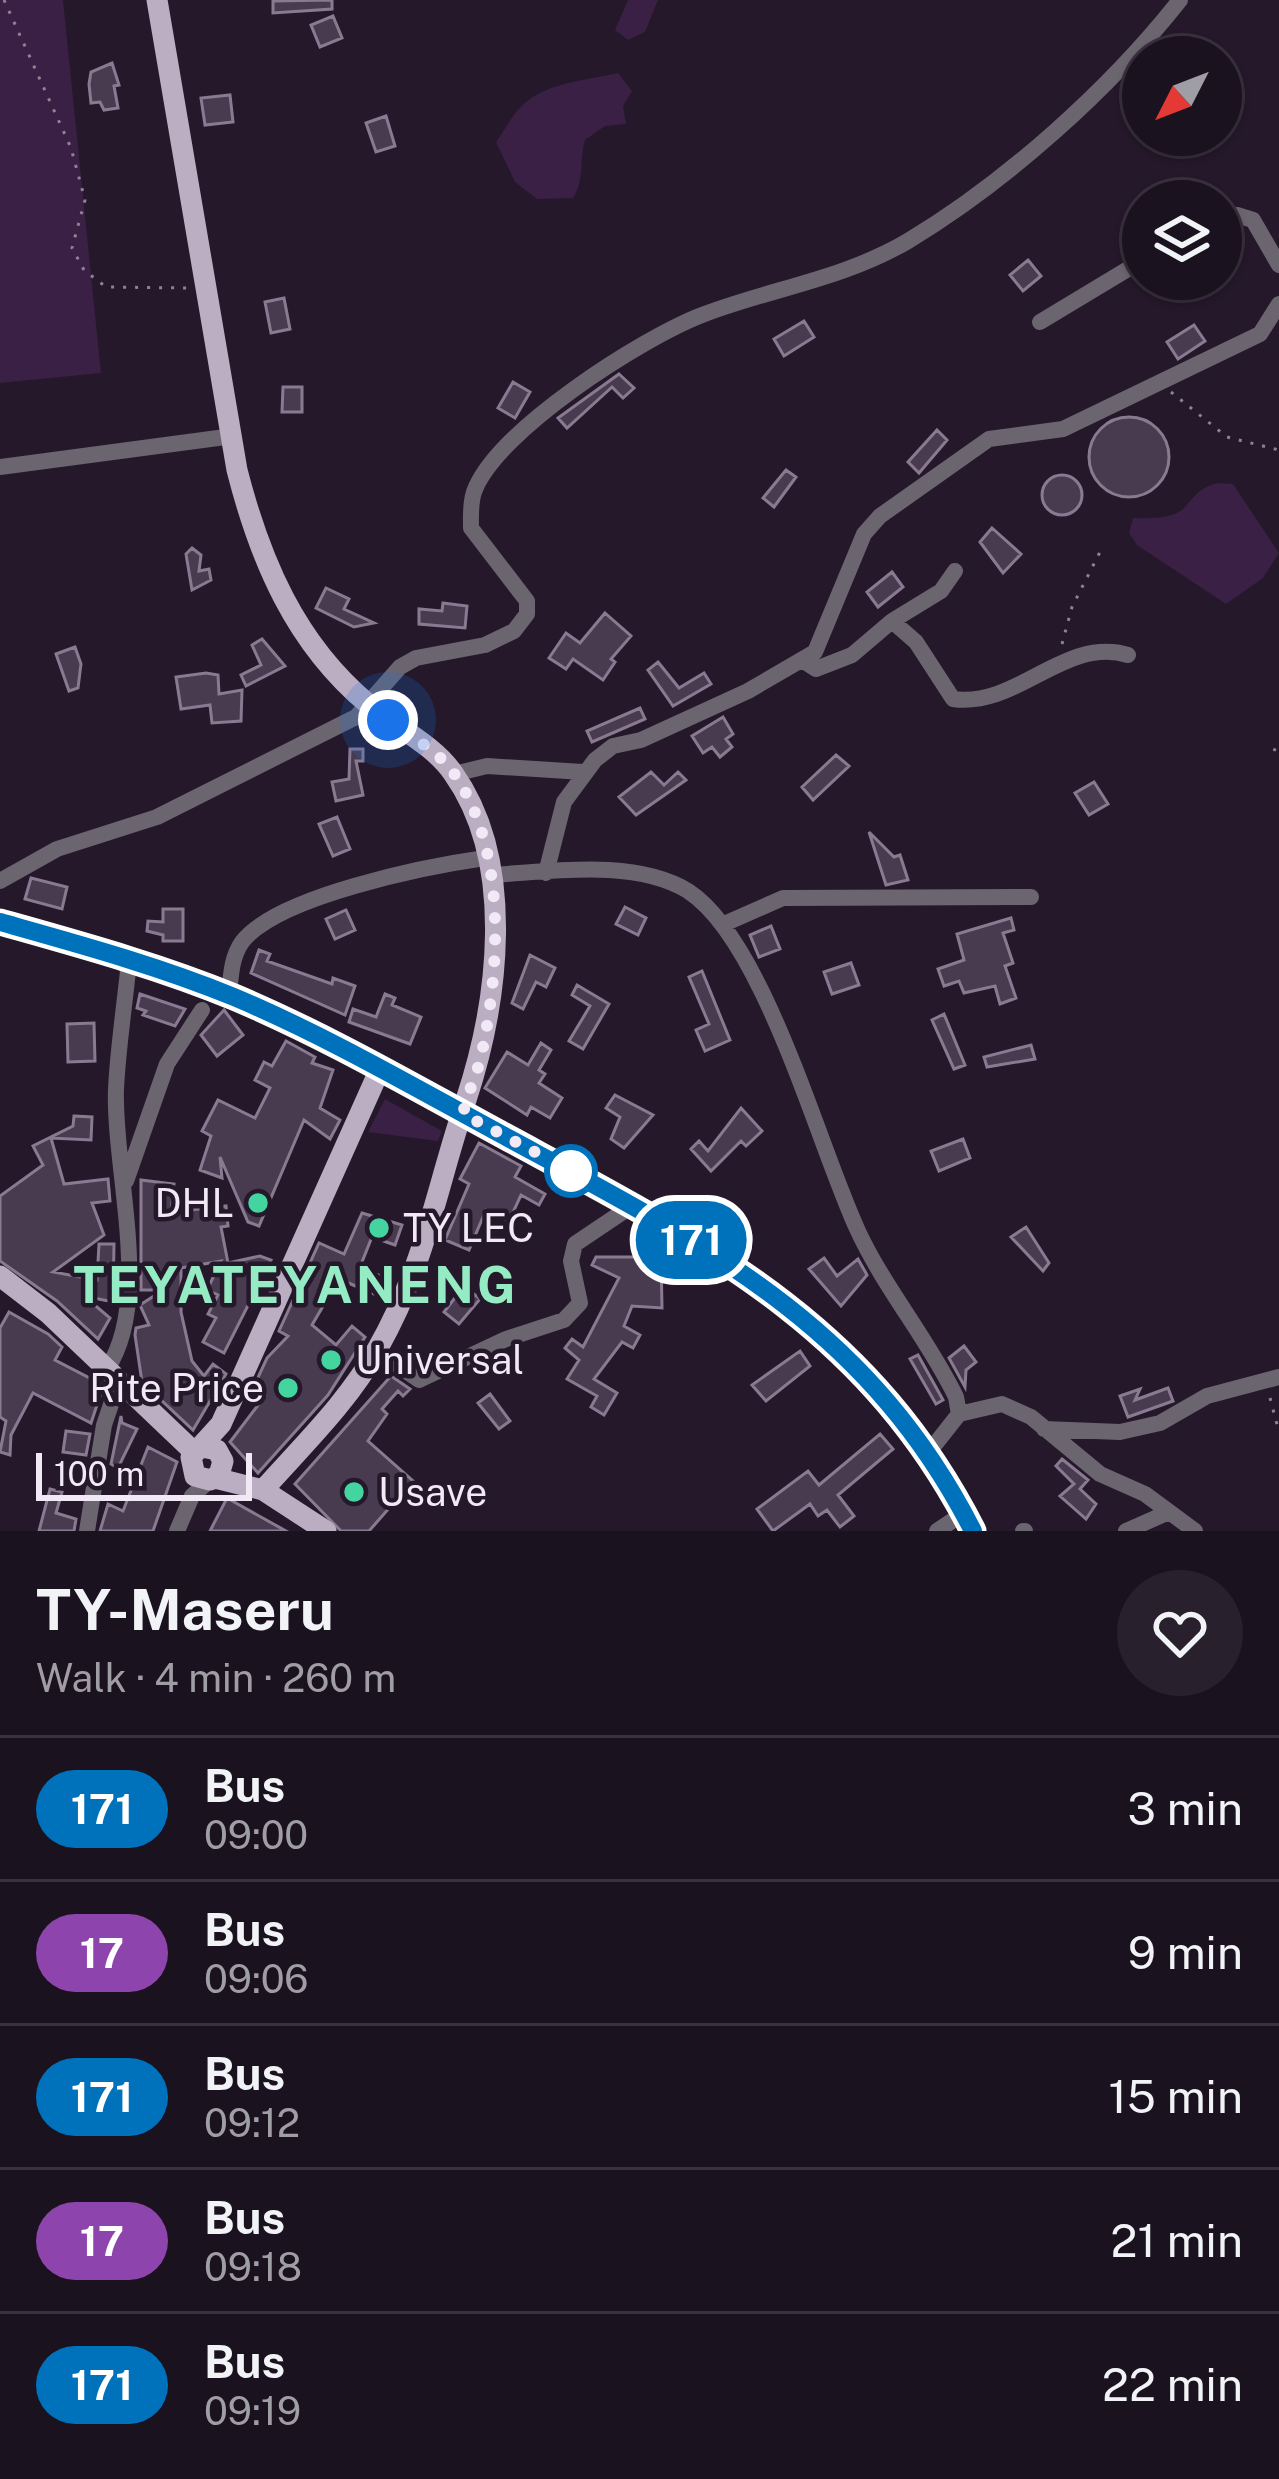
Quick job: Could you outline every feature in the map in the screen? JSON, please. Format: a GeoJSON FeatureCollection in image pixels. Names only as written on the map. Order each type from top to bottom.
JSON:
{"type":"FeatureCollection","features":[{"type":"Feature","properties":{"kind":"main road"},"geometry":{"type":"LineString","coordinates":[[157,0],[252,529],[313,649],[367,703],[454,774],[482,838],[494,970],[482,1053],[421,1263],[377,1352],[253,1486]]}},
{"type":"Feature","properties":{"kind":"main road"},"geometry":{"type":"LineString","coordinates":[[0,922],[230,995],[380,1069],[633,1205],[789,1304],[890,1401],[929,1452],[968,1522]]}},
{"type":"Feature","properties":{"kind":"main road"},"geometry":{"type":"LineString","coordinates":[[208,1463],[221,1424],[380,1069]]}},
{"type":"Feature","properties":{"kind":"main road"},"geometry":{"type":"LineString","coordinates":[[0,1276],[208,1463],[326,1531]]}},
{"type":"Feature","properties":{"kind":"street"},"geometry":{"type":"LineString","coordinates":[[0,881],[58,850],[157,818],[356,717],[416,658],[485,645],[514,631],[527,614],[527,601],[478,540],[471,509],[485,473],[541,417],[609,363],[652,338],[703,314],[837,272],[901,245],[954,213],[1102,88],[1180,0]]}},
{"type":"Feature","properties":{"kind":"street"},"geometry":{"type":"LineString","coordinates":[[1242,217],[1253,220],[1279,265]]}},
{"type":"Feature","properties":{"kind":"street"},"geometry":{"type":"LineString","coordinates":[[1040,322],[1122,273]]}},
{"type":"Feature","properties":{"kind":"street"},"geometry":{"type":"LineString","coordinates":[[546,873],[564,802],[583,772],[613,746],[662,730],[815,652],[865,534],[880,516],[989,440],[1063,429],[1260,334],[1279,304]]}},
{"type":"Feature","properties":{"kind":"street"},"geometry":{"type":"LineString","coordinates":[[0,467],[232,436]]}},
{"type":"Feature","properties":{"kind":"street"},"geometry":{"type":"LineString","coordinates":[[802,660],[816,669],[852,655],[892,621],[941,591],[956,572]]}},
{"type":"Feature","properties":{"kind":"street"},"geometry":{"type":"LineString","coordinates":[[892,621],[916,643],[953,699],[1023,686],[1074,656],[1100,650],[1128,655]]}},
{"type":"Feature","properties":{"kind":"street"},"geometry":{"type":"LineString","coordinates":[[454,774],[487,766],[583,772]]}},
{"type":"Feature","properties":{"kind":"street"},"geometry":{"type":"LineString","coordinates":[[230,995],[234,955],[258,926],[356,886],[487,866],[546,873],[642,874],[683,888],[724,924],[789,1059],[860,1235],[947,1378],[959,1414]]}},
{"type":"Feature","properties":{"kind":"street"},"geometry":{"type":"LineString","coordinates":[[724,924],[783,898],[1031,897]]}},
{"type":"Feature","properties":{"kind":"street"},"geometry":{"type":"LineString","coordinates":[[87,1531],[113,1375],[125,1342],[126,1182],[116,1092],[130,961]]}},
{"type":"Feature","properties":{"kind":"street"},"geometry":{"type":"LineString","coordinates":[[126,1182],[167,1064],[202,1010]]}},
{"type":"Feature","properties":{"kind":"street"},"geometry":{"type":"LineString","coordinates":[[377,1352],[418,1381],[506,1339],[565,1320],[580,1303],[571,1261],[575,1244],[633,1205]]}},
{"type":"Feature","properties":{"kind":"street"},"geometry":{"type":"LineString","coordinates":[[1044,1429],[1120,1432],[1160,1423],[1208,1396],[1273,1378]]}},
{"type":"Feature","properties":{"kind":"street"},"geometry":{"type":"LineString","coordinates":[[929,1452],[959,1414],[1002,1404],[1044,1429],[1100,1474],[1195,1531]]}},
{"type":"Feature","properties":{"kind":"street"},"geometry":{"type":"LineString","coordinates":[[177,1531],[208,1463]]}},
{"type":"Feature","properties":{"kind":"street"},"geometry":{"type":"LineString","coordinates":[[1126,1531],[1169,1512]]}},
{"type":"Feature","properties":{"kind":"street"},"geometry":{"type":"LineString","coordinates":[[937,1531],[968,1522]]}},
{"type":"Feature","properties":{"kind":"path"},"geometry":{"type":"LineString","coordinates":[[4,0],[71,148],[85,200],[72,248],[84,270],[106,287],[209,286]]}},
{"type":"Feature","properties":{"kind":"path"},"geometry":{"type":"LineString","coordinates":[[1160,383],[1227,437],[1279,450]]}},
{"type":"Feature","properties":{"kind":"path"},"geometry":{"type":"LineString","coordinates":[[1060,647],[1070,632],[1072,608],[1101,550]]}},
{"type":"Feature","properties":{"kind":"path"},"geometry":{"type":"LineString","coordinates":[[1274,751],[1279,740]]}},
{"type":"Feature","properties":{"kind":"path"},"geometry":{"type":"LineString","coordinates":[[1273,1378],[1279,1432]]}},
{"type":"Feature","properties":{"kind":"shaded area"},"geometry":{"type":"Polygon","coordinates":[[[0,0],[63,0],[101,373],[0,383],[0,0]]]}},
{"type":"Feature","properties":{"kind":"shaded area"},"geometry":{"type":"Polygon","coordinates":[[[628,0],[658,0],[645,32],[628,40],[615,30],[628,0]]]}},
{"type":"Feature","properties":{"kind":"shaded area"},"geometry":{"type":"Polygon","coordinates":[[[618,73],[632,91],[623,106],[626,124],[605,126],[585,140],[573,198],[537,199],[515,182],[496,142],[522,106],[558,86],[618,73]]]}},
{"type":"Feature","properties":{"kind":"shaded area"},"geometry":{"type":"Polygon","coordinates":[[[1233,484],[1279,553],[1263,578],[1226,604],[1137,545],[1129,533],[1133,518],[1180,511],[1205,488],[1233,484]]]}},
{"type":"Feature","properties":{"kind":"shaded area"},"geometry":{"type":"Polygon","coordinates":[[[385,1099],[442,1131],[438,1141],[368,1132],[385,1099]]]}},
{"type":"Feature","properties":{"kind":"building"},"geometry":{"type":"Polygon","coordinates":[[[332,0],[332,9],[273,13],[273,1],[332,0]]]}},
{"type":"Feature","properties":{"kind":"building"},"geometry":{"type":"Polygon","coordinates":[[[333,16],[342,38],[320,47],[311,25],[333,16]]]}},
{"type":"Feature","properties":{"kind":"building"},"geometry":{"type":"Polygon","coordinates":[[[112,63],[119,85],[114,86],[118,108],[104,110],[100,102],[91,103],[91,72],[112,63]]]}},
{"type":"Feature","properties":{"kind":"building"},"geometry":{"type":"Polygon","coordinates":[[[230,95],[233,122],[205,125],[201,98],[230,95]]]}},
{"type":"Feature","properties":{"kind":"building"},"geometry":{"type":"Polygon","coordinates":[[[386,116],[395,146],[376,152],[366,123],[386,116]]]}},
{"type":"Feature","properties":{"kind":"building"},"geometry":{"type":"Polygon","coordinates":[[[1028,260],[1041,276],[1023,291],[1010,275],[1028,260]]]}},
{"type":"Feature","properties":{"kind":"building"},"geometry":{"type":"Polygon","coordinates":[[[284,298],[290,329],[271,333],[265,302],[284,298]]]}},
{"type":"Feature","properties":{"kind":"building"},"geometry":{"type":"Polygon","coordinates":[[[804,321],[814,337],[784,356],[774,339],[804,321]]]}},
{"type":"Feature","properties":{"kind":"building"},"geometry":{"type":"Polygon","coordinates":[[[1194,325],[1205,341],[1178,359],[1167,342],[1194,325]]]}},
{"type":"Feature","properties":{"kind":"building"},"geometry":{"type":"Polygon","coordinates":[[[619,374],[634,388],[623,398],[612,387],[567,428],[558,418],[619,374]]]}},
{"type":"Feature","properties":{"kind":"building"},"geometry":{"type":"Polygon","coordinates":[[[513,382],[530,392],[515,418],[498,408],[513,382]]]}},
{"type":"Feature","properties":{"kind":"building"},"geometry":{"type":"Polygon","coordinates":[[[283,387],[302,387],[302,412],[282,412],[283,387]]]}},
{"type":"Feature","properties":{"kind":"building"},"geometry":{"type":"Polygon","coordinates":[[[1129,417],[1157,429],[1169,457],[1157,485],[1129,497],[1101,485],[1089,457],[1101,429],[1129,417]]]}},
{"type":"Feature","properties":{"kind":"building"},"geometry":{"type":"Polygon","coordinates":[[[937,430],[947,440],[919,473],[908,462],[937,430]]]}},
{"type":"Feature","properties":{"kind":"building"},"geometry":{"type":"Polygon","coordinates":[[[786,470],[796,477],[774,507],[763,498],[786,470]]]}},
{"type":"Feature","properties":{"kind":"building"},"geometry":{"type":"Polygon","coordinates":[[[1062,475],[1076,481],[1082,495],[1076,509],[1062,515],[1048,509],[1042,495],[1048,481],[1062,475]]]}},
{"type":"Feature","properties":{"kind":"building"},"geometry":{"type":"Polygon","coordinates":[[[992,528],[1021,554],[1003,573],[980,542],[992,528]]]}},
{"type":"Feature","properties":{"kind":"building"},"geometry":{"type":"Polygon","coordinates":[[[192,548],[201,555],[199,571],[209,569],[211,580],[192,590],[186,554],[192,548]]]}},
{"type":"Feature","properties":{"kind":"building"},"geometry":{"type":"Polygon","coordinates":[[[892,572],[903,587],[878,607],[867,592],[892,572]]]}},
{"type":"Feature","properties":{"kind":"building"},"geometry":{"type":"Polygon","coordinates":[[[326,588],[349,599],[344,609],[374,623],[354,627],[316,608],[326,588]]]}},
{"type":"Feature","properties":{"kind":"building"},"geometry":{"type":"Polygon","coordinates":[[[443,603],[467,606],[465,628],[419,624],[419,609],[442,611],[443,603]]]}},
{"type":"Feature","properties":{"kind":"building"},"geometry":{"type":"Polygon","coordinates":[[[605,613],[631,636],[611,659],[615,662],[603,680],[573,659],[566,669],[549,658],[566,633],[580,643],[605,613]]]}},
{"type":"Feature","properties":{"kind":"building"},"geometry":{"type":"Polygon","coordinates":[[[262,639],[285,666],[246,686],[241,675],[261,665],[252,645],[262,639]]]}},
{"type":"Feature","properties":{"kind":"building"},"geometry":{"type":"Polygon","coordinates":[[[75,647],[81,664],[78,688],[69,691],[56,654],[75,647]]]}},
{"type":"Feature","properties":{"kind":"building"},"geometry":{"type":"Polygon","coordinates":[[[658,662],[679,688],[704,673],[711,684],[673,706],[648,670],[658,662]]]}},
{"type":"Feature","properties":{"kind":"building"},"geometry":{"type":"Polygon","coordinates":[[[218,675],[219,694],[242,690],[241,721],[212,723],[210,705],[181,709],[176,677],[218,675]]]}},
{"type":"Feature","properties":{"kind":"building"},"geometry":{"type":"Polygon","coordinates":[[[640,708],[645,719],[592,742],[587,731],[640,708]]]}},
{"type":"Feature","properties":{"kind":"building"},"geometry":{"type":"Polygon","coordinates":[[[723,717],[733,734],[726,739],[732,747],[720,757],[712,747],[703,753],[692,736],[723,717]]]}},
{"type":"Feature","properties":{"kind":"building"},"geometry":{"type":"Polygon","coordinates":[[[350,749],[363,749],[363,761],[356,761],[363,795],[336,801],[332,782],[349,779],[350,749]]]}},
{"type":"Feature","properties":{"kind":"building"},"geometry":{"type":"Polygon","coordinates":[[[836,755],[849,766],[813,800],[802,787],[836,755]]]}},
{"type":"Feature","properties":{"kind":"building"},"geometry":{"type":"Polygon","coordinates":[[[651,772],[664,785],[678,772],[686,780],[636,815],[619,797],[651,772]]]}},
{"type":"Feature","properties":{"kind":"building"},"geometry":{"type":"Polygon","coordinates":[[[1094,782],[1108,804],[1089,815],[1075,793],[1094,782]]]}},
{"type":"Feature","properties":{"kind":"building"},"geometry":{"type":"Polygon","coordinates":[[[337,817],[350,849],[333,856],[319,824],[337,817]]]}},
{"type":"Feature","properties":{"kind":"building"},"geometry":{"type":"Polygon","coordinates":[[[869,832],[894,857],[900,855],[908,880],[886,885],[869,832]]]}},
{"type":"Feature","properties":{"kind":"building"},"geometry":{"type":"Polygon","coordinates":[[[31,878],[67,887],[62,909],[25,899],[31,878]]]}},
{"type":"Feature","properties":{"kind":"building"},"geometry":{"type":"Polygon","coordinates":[[[625,907],[646,918],[638,935],[616,924],[625,907]]]}},
{"type":"Feature","properties":{"kind":"building"},"geometry":{"type":"Polygon","coordinates":[[[163,909],[183,909],[183,941],[163,941],[163,935],[147,931],[148,921],[163,922],[163,909]]]}},
{"type":"Feature","properties":{"kind":"building"},"geometry":{"type":"Polygon","coordinates":[[[346,910],[355,930],[335,939],[326,919],[346,910]]]}},
{"type":"Feature","properties":{"kind":"building"},"geometry":{"type":"Polygon","coordinates":[[[1011,918],[1014,930],[1003,933],[1013,963],[1005,966],[1016,998],[1000,1004],[995,986],[964,993],[959,981],[944,986],[938,969],[964,960],[957,934],[1011,918]]]}},
{"type":"Feature","properties":{"kind":"building"},"geometry":{"type":"Polygon","coordinates":[[[771,926],[780,949],[759,957],[750,935],[771,926]]]}},
{"type":"Feature","properties":{"kind":"building"},"geometry":{"type":"Polygon","coordinates":[[[259,950],[270,954],[267,961],[332,984],[333,978],[355,986],[345,1015],[251,973],[259,950]]]}},
{"type":"Feature","properties":{"kind":"building"},"geometry":{"type":"Polygon","coordinates":[[[530,955],[555,968],[546,987],[536,982],[523,1009],[512,1003],[530,955]]]}},
{"type":"Feature","properties":{"kind":"building"},"geometry":{"type":"Polygon","coordinates":[[[851,963],[859,985],[832,994],[824,972],[851,963]]]}},
{"type":"Feature","properties":{"kind":"building"},"geometry":{"type":"Polygon","coordinates":[[[702,971],[730,1040],[705,1051],[696,1030],[709,1024],[689,977],[702,971]]]}},
{"type":"Feature","properties":{"kind":"building"},"geometry":{"type":"Polygon","coordinates":[[[577,985],[609,1004],[583,1049],[569,1041],[590,1006],[572,995],[577,985]]]}},
{"type":"Feature","properties":{"kind":"building"},"geometry":{"type":"Polygon","coordinates":[[[140,994],[185,1009],[175,1026],[143,1015],[146,1011],[137,1008],[140,994]]]}},
{"type":"Feature","properties":{"kind":"building"},"geometry":{"type":"Polygon","coordinates":[[[385,994],[395,998],[392,1005],[421,1017],[410,1044],[349,1022],[353,1009],[376,1017],[385,994]]]}},
{"type":"Feature","properties":{"kind":"building"},"geometry":{"type":"Polygon","coordinates":[[[224,1010],[243,1035],[217,1056],[201,1035],[224,1010]]]}},
{"type":"Feature","properties":{"kind":"building"},"geometry":{"type":"Polygon","coordinates":[[[944,1014],[965,1065],[954,1069],[932,1020],[944,1014]]]}},
{"type":"Feature","properties":{"kind":"building"},"geometry":{"type":"Polygon","coordinates":[[[94,1023],[95,1061],[68,1062],[67,1024],[94,1023]]]}},
{"type":"Feature","properties":{"kind":"building"},"geometry":{"type":"Polygon","coordinates":[[[286,1041],[315,1057],[312,1063],[333,1070],[320,1108],[340,1120],[330,1139],[304,1120],[259,1226],[248,1222],[220,1157],[222,1178],[200,1170],[211,1136],[202,1131],[218,1100],[255,1118],[270,1088],[255,1080],[264,1062],[272,1066],[286,1041]]]}},
{"type":"Feature","properties":{"kind":"building"},"geometry":{"type":"Polygon","coordinates":[[[541,1043],[551,1050],[539,1070],[545,1074],[539,1083],[562,1098],[550,1118],[531,1107],[527,1115],[485,1088],[507,1052],[528,1065],[541,1043]]]}},
{"type":"Feature","properties":{"kind":"building"},"geometry":{"type":"Polygon","coordinates":[[[1031,1045],[1035,1059],[987,1067],[984,1057],[1031,1045]]]}},
{"type":"Feature","properties":{"kind":"building"},"geometry":{"type":"Polygon","coordinates":[[[615,1095],[653,1115],[624,1148],[611,1139],[620,1117],[606,1108],[615,1095]]]}},
{"type":"Feature","properties":{"kind":"building"},"geometry":{"type":"Polygon","coordinates":[[[741,1108],[762,1131],[746,1146],[741,1141],[711,1171],[691,1149],[699,1141],[708,1151],[741,1108]]]}},
{"type":"Feature","properties":{"kind":"building"},"geometry":{"type":"Polygon","coordinates":[[[74,1116],[92,1117],[91,1140],[51,1138],[64,1184],[108,1179],[110,1201],[92,1203],[104,1235],[53,1272],[97,1280],[99,1244],[114,1244],[113,1302],[84,1296],[110,1318],[98,1339],[57,1301],[0,1261],[0,1196],[43,1165],[33,1146],[73,1126],[74,1116]]]}},
{"type":"Feature","properties":{"kind":"building"},"geometry":{"type":"Polygon","coordinates":[[[963,1139],[970,1158],[939,1171],[931,1151],[963,1139]]]}},
{"type":"Feature","properties":{"kind":"building"},"geometry":{"type":"Polygon","coordinates":[[[479,1143],[521,1166],[515,1177],[545,1194],[539,1205],[521,1195],[509,1221],[486,1210],[469,1250],[445,1240],[469,1184],[460,1179],[479,1143]]]}},
{"type":"Feature","properties":{"kind":"building"},"geometry":{"type":"Polygon","coordinates":[[[141,1180],[174,1184],[171,1212],[226,1206],[228,1226],[221,1227],[228,1263],[260,1256],[271,1260],[224,1353],[203,1342],[216,1318],[208,1314],[218,1295],[207,1290],[221,1261],[181,1268],[181,1312],[192,1361],[204,1376],[213,1364],[226,1374],[193,1430],[142,1382],[135,1335],[136,1328],[149,1325],[140,1305],[163,1290],[141,1290],[141,1180]]]}},
{"type":"Feature","properties":{"kind":"building"},"geometry":{"type":"Polygon","coordinates":[[[362,1213],[402,1225],[395,1245],[372,1237],[360,1267],[381,1276],[374,1294],[339,1279],[312,1325],[336,1345],[352,1326],[365,1337],[328,1395],[258,1473],[230,1442],[265,1396],[254,1386],[267,1358],[288,1336],[279,1331],[319,1243],[344,1254],[362,1213]]]}},
{"type":"Feature","properties":{"kind":"building"},"geometry":{"type":"Polygon","coordinates":[[[1026,1227],[1049,1263],[1043,1271],[1011,1237],[1026,1227]]]}},
{"type":"Feature","properties":{"kind":"building"},"geometry":{"type":"Polygon","coordinates":[[[640,1252],[661,1257],[662,1308],[632,1306],[624,1326],[640,1335],[633,1348],[622,1342],[594,1379],[617,1393],[604,1415],[591,1407],[597,1396],[567,1379],[579,1360],[565,1348],[572,1339],[583,1347],[619,1278],[592,1265],[596,1257],[640,1257],[640,1252]]]}},
{"type":"Feature","properties":{"kind":"building"},"geometry":{"type":"Polygon","coordinates":[[[824,1258],[837,1276],[858,1259],[867,1275],[841,1306],[809,1269],[824,1258]]]}},
{"type":"Feature","properties":{"kind":"building"},"geometry":{"type":"Polygon","coordinates":[[[464,1286],[480,1299],[459,1324],[444,1312],[464,1286]]]}},
{"type":"Feature","properties":{"kind":"building"},"geometry":{"type":"Polygon","coordinates":[[[9,1312],[62,1347],[55,1360],[101,1384],[91,1423],[33,1393],[11,1435],[10,1455],[0,1452],[6,1421],[0,1417],[0,1328],[9,1312]]]}},
{"type":"Feature","properties":{"kind":"building"},"geometry":{"type":"Polygon","coordinates":[[[964,1346],[976,1362],[966,1370],[965,1387],[949,1358],[964,1346]]]}},
{"type":"Feature","properties":{"kind":"building"},"geometry":{"type":"Polygon","coordinates":[[[800,1351],[810,1366],[766,1401],[752,1385],[800,1351]]]}},
{"type":"Feature","properties":{"kind":"building"},"geometry":{"type":"Polygon","coordinates":[[[918,1355],[943,1400],[936,1404],[910,1359],[918,1355]]]}},
{"type":"Feature","properties":{"kind":"building","name":"Usave"},"geometry":{"type":"Polygon","coordinates":[[[391,1376],[410,1389],[403,1396],[398,1391],[382,1409],[387,1414],[368,1441],[413,1481],[369,1531],[341,1531],[295,1484],[391,1376]]]}},
{"type":"Feature","properties":{"kind":"building"},"geometry":{"type":"Polygon","coordinates":[[[1168,1388],[1173,1401],[1128,1417],[1120,1396],[1140,1389],[1135,1400],[1168,1388]]]}},
{"type":"Feature","properties":{"kind":"building"},"geometry":{"type":"Polygon","coordinates":[[[490,1394],[510,1421],[499,1429],[478,1403],[490,1394]]]}},
{"type":"Feature","properties":{"kind":"building"},"geometry":{"type":"Polygon","coordinates":[[[121,1416],[122,1423],[137,1429],[118,1468],[111,1464],[121,1416]]]}},
{"type":"Feature","properties":{"kind":"building"},"geometry":{"type":"Polygon","coordinates":[[[66,1431],[90,1434],[86,1455],[63,1452],[66,1431]]]}},
{"type":"Feature","properties":{"kind":"building"},"geometry":{"type":"Polygon","coordinates":[[[880,1434],[893,1449],[838,1495],[854,1516],[840,1527],[827,1510],[818,1516],[810,1504],[773,1531],[757,1509],[808,1471],[819,1485],[880,1434]]]}},
{"type":"Feature","properties":{"kind":"building"},"geometry":{"type":"Polygon","coordinates":[[[148,1447],[177,1462],[153,1531],[100,1531],[108,1504],[123,1511],[148,1447]]]}},
{"type":"Feature","properties":{"kind":"building"},"geometry":{"type":"Polygon","coordinates":[[[1062,1459],[1088,1480],[1080,1489],[1096,1504],[1086,1519],[1060,1496],[1074,1484],[1056,1466],[1062,1459]]]}},
{"type":"Feature","properties":{"kind":"building"},"geometry":{"type":"Polygon","coordinates":[[[50,1489],[62,1492],[56,1513],[76,1519],[74,1531],[39,1531],[50,1489]]]}},
{"type":"Feature","properties":{"kind":"building"},"geometry":{"type":"Polygon","coordinates":[[[227,1498],[286,1531],[210,1531],[227,1498]]]}},
{"type":"Feature","properties":{"kind":"bus line","name":"171"},"geometry":{"type":"LineString","coordinates":[[0,922],[95,949],[272,1014],[633,1205],[746,1274],[789,1304],[890,1401],[929,1452],[973,1531]]}},
{"type":"Feature","properties":{"kind":"place","name":"DHL"},"geometry":{"type":"Point","coordinates":[258,1203]}},
{"type":"Feature","properties":{"kind":"place","name":"TY LEC"},"geometry":{"type":"Point","coordinates":[379,1228]}},
{"type":"Feature","properties":{"kind":"place","name":"Universal"},"geometry":{"type":"Point","coordinates":[331,1360]}},
{"type":"Feature","properties":{"kind":"place","name":"Rite Price"},"geometry":{"type":"Point","coordinates":[288,1388]}},
{"type":"Feature","properties":{"kind":"place","name":"Usave"},"geometry":{"type":"Point","coordinates":[354,1492]}},
{"type":"Feature","properties":{"kind":"district","name":"TEYATEYANENG"},"geometry":{"type":"Point","coordinates":[296,1285]}},
{"type":"Feature","properties":{"kind":"route"},"geometry":{"type":"LineString","coordinates":[[388,720],[454,774],[482,838],[490,875],[494,970],[482,1053],[463,1114],[571,1171]]}}]}
